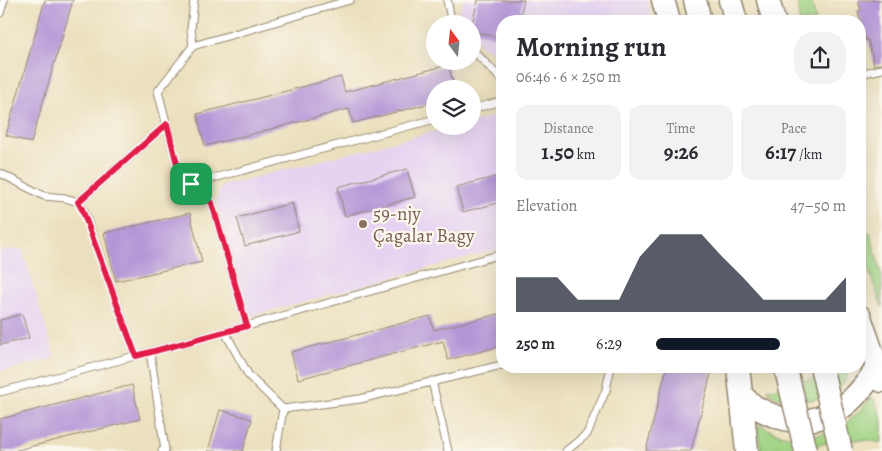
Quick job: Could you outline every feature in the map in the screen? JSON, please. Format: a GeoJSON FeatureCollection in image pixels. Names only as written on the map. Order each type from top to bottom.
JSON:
{"type":"FeatureCollection","features":[{"type":"Feature","properties":{"kind":"main road"},"geometry":{"type":"LineString","coordinates":[[664,0],[668,15]]}},
{"type":"Feature","properties":{"kind":"main road"},"geometry":{"type":"LineString","coordinates":[[730,0],[734,15]]}},
{"type":"Feature","properties":{"kind":"main road"},"geometry":{"type":"LineString","coordinates":[[768,0],[772,15]]}},
{"type":"Feature","properties":{"kind":"main road"},"geometry":{"type":"LineString","coordinates":[[742,396],[756,408],[790,421],[808,420],[825,416],[840,408],[880,375],[866,334]]}},
{"type":"Feature","properties":{"kind":"main road"},"geometry":{"type":"LineString","coordinates":[[739,373],[745,447]]}},
{"type":"Feature","properties":{"kind":"main road"},"geometry":{"type":"LineString","coordinates":[[788,373],[806,451]]}},
{"type":"Feature","properties":{"kind":"main road"},"geometry":{"type":"LineString","coordinates":[[823,373],[842,451]]}},
{"type":"Feature","properties":{"kind":"lane"},"geometry":{"type":"LineString","coordinates":[[0,13],[4,0]]}},
{"type":"Feature","properties":{"kind":"lane"},"geometry":{"type":"LineString","coordinates":[[193,46],[191,29],[194,0]]}},
{"type":"Feature","properties":{"kind":"lane"},"geometry":{"type":"LineString","coordinates":[[247,326],[212,203],[180,176],[158,91],[193,46],[350,0]]}},
{"type":"Feature","properties":{"kind":"lane"},"geometry":{"type":"LineString","coordinates":[[447,0],[450,15]]}},
{"type":"Feature","properties":{"kind":"lane"},"geometry":{"type":"LineString","coordinates":[[481,59],[496,74]]}},
{"type":"Feature","properties":{"kind":"lane"},"geometry":{"type":"LineString","coordinates":[[866,73],[882,69]]}},
{"type":"Feature","properties":{"kind":"lane"},"geometry":{"type":"LineString","coordinates":[[481,107],[496,103]]}},
{"type":"Feature","properties":{"kind":"lane"},"geometry":{"type":"LineString","coordinates":[[191,184],[426,121]]}},
{"type":"Feature","properties":{"kind":"lane"},"geometry":{"type":"LineString","coordinates":[[78,202],[167,124]]}},
{"type":"Feature","properties":{"kind":"lane"},"geometry":{"type":"LineString","coordinates":[[0,173],[44,196],[66,198],[78,202],[136,356]]}},
{"type":"Feature","properties":{"kind":"lane"},"geometry":{"type":"LineString","coordinates":[[0,392],[247,326],[496,256]]}},
{"type":"Feature","properties":{"kind":"lane"},"geometry":{"type":"LineString","coordinates":[[225,332],[249,376],[283,409]]}},
{"type":"Feature","properties":{"kind":"lane"},"geometry":{"type":"LineString","coordinates":[[150,352],[165,450],[162,451]]}},
{"type":"Feature","properties":{"kind":"lane"},"geometry":{"type":"LineString","coordinates":[[283,409],[360,399],[496,366]]}},
{"type":"Feature","properties":{"kind":"lane"},"geometry":{"type":"LineString","coordinates":[[566,451],[587,434],[606,390],[610,373]]}},
{"type":"Feature","properties":{"kind":"lane"},"geometry":{"type":"LineString","coordinates":[[432,381],[448,451]]}},
{"type":"Feature","properties":{"kind":"lane"},"geometry":{"type":"LineString","coordinates":[[276,451],[283,409]]}},
{"type":"Feature","properties":{"kind":"shaded area"},"geometry":{"type":"Polygon","coordinates":[[[463,0],[647,0],[651,15],[496,15],[496,54],[481,46],[481,15],[458,15],[463,0]]]}},
{"type":"Feature","properties":{"kind":"shaded area","name":"59-njy Çagalar Bagy"},"geometry":{"type":"Polygon","coordinates":[[[496,116],[496,250],[247,317],[216,200],[222,186],[426,133],[426,135],[481,135],[481,120],[496,116]]]}},
{"type":"Feature","properties":{"kind":"shaded area"},"geometry":{"type":"Polygon","coordinates":[[[22,249],[55,358],[0,372],[0,251],[22,249]]]}},
{"type":"Feature","properties":{"kind":"green space"},"geometry":{"type":"Polygon","coordinates":[[[798,0],[811,0],[815,15],[799,15],[798,0]]]}},
{"type":"Feature","properties":{"kind":"green space"},"geometry":{"type":"Polygon","coordinates":[[[870,232],[882,277],[882,307],[866,262],[866,233],[870,232]]]}},
{"type":"Feature","properties":{"kind":"green space"},"geometry":{"type":"Polygon","coordinates":[[[837,373],[848,373],[840,388],[835,392],[812,400],[787,400],[776,397],[767,390],[837,373]]]}},
{"type":"Feature","properties":{"kind":"green space"},"geometry":{"type":"Polygon","coordinates":[[[873,397],[882,419],[882,443],[867,440],[850,440],[821,444],[803,451],[761,451],[759,425],[777,433],[796,437],[831,431],[846,423],[873,397]]]}},
{"type":"Feature","properties":{"kind":"building"},"geometry":{"type":"Polygon","coordinates":[[[45,0],[73,0],[31,143],[6,135],[45,0]]]}},
{"type":"Feature","properties":{"kind":"building"},"geometry":{"type":"Polygon","coordinates":[[[478,0],[524,0],[520,15],[496,15],[496,37],[481,33],[481,15],[474,15],[478,0]]]}},
{"type":"Feature","properties":{"kind":"building"},"geometry":{"type":"Polygon","coordinates":[[[858,0],[882,0],[882,64],[874,65],[868,40],[866,41],[866,15],[859,15],[858,11],[861,10],[858,0]]]}},
{"type":"Feature","properties":{"kind":"building"},"geometry":{"type":"Polygon","coordinates":[[[429,70],[449,70],[452,80],[426,80],[426,104],[353,123],[349,109],[205,146],[197,114],[341,77],[345,92],[429,70]]]}},
{"type":"Feature","properties":{"kind":"building"},"geometry":{"type":"Polygon","coordinates":[[[407,169],[415,197],[345,216],[338,187],[407,169]]]}},
{"type":"Feature","properties":{"kind":"building"},"geometry":{"type":"Polygon","coordinates":[[[496,177],[496,204],[463,212],[456,187],[496,177]]]}},
{"type":"Feature","properties":{"kind":"building"},"geometry":{"type":"Polygon","coordinates":[[[292,203],[299,231],[245,246],[237,218],[292,203]]]}},
{"type":"Feature","properties":{"kind":"building"},"geometry":{"type":"Polygon","coordinates":[[[190,213],[202,262],[116,281],[104,233],[190,213]]]}},
{"type":"Feature","properties":{"kind":"building"},"geometry":{"type":"Polygon","coordinates":[[[22,314],[29,338],[0,345],[0,320],[22,314]]]}},
{"type":"Feature","properties":{"kind":"building"},"geometry":{"type":"Polygon","coordinates":[[[496,314],[496,348],[448,360],[443,341],[298,379],[291,352],[430,316],[434,330],[496,314]]]}},
{"type":"Feature","properties":{"kind":"building"},"geometry":{"type":"Polygon","coordinates":[[[665,373],[711,373],[691,451],[646,451],[665,373]]]}},
{"type":"Feature","properties":{"kind":"building"},"geometry":{"type":"Polygon","coordinates":[[[132,385],[140,419],[13,451],[0,451],[0,419],[132,385]]]}},
{"type":"Feature","properties":{"kind":"building"},"geometry":{"type":"Polygon","coordinates":[[[220,410],[252,419],[243,451],[208,451],[220,410]]]}},
{"type":"Feature","properties":{"kind":"place","name":"59-njy Çagalar Bagy"},"geometry":{"type":"Point","coordinates":[363,224]}},
{"type":"Feature","properties":{"kind":"route"},"geometry":{"type":"LineString","coordinates":[[167,124],[180,176],[191,184],[212,203],[247,326],[136,356],[78,202],[167,124]]}}]}
